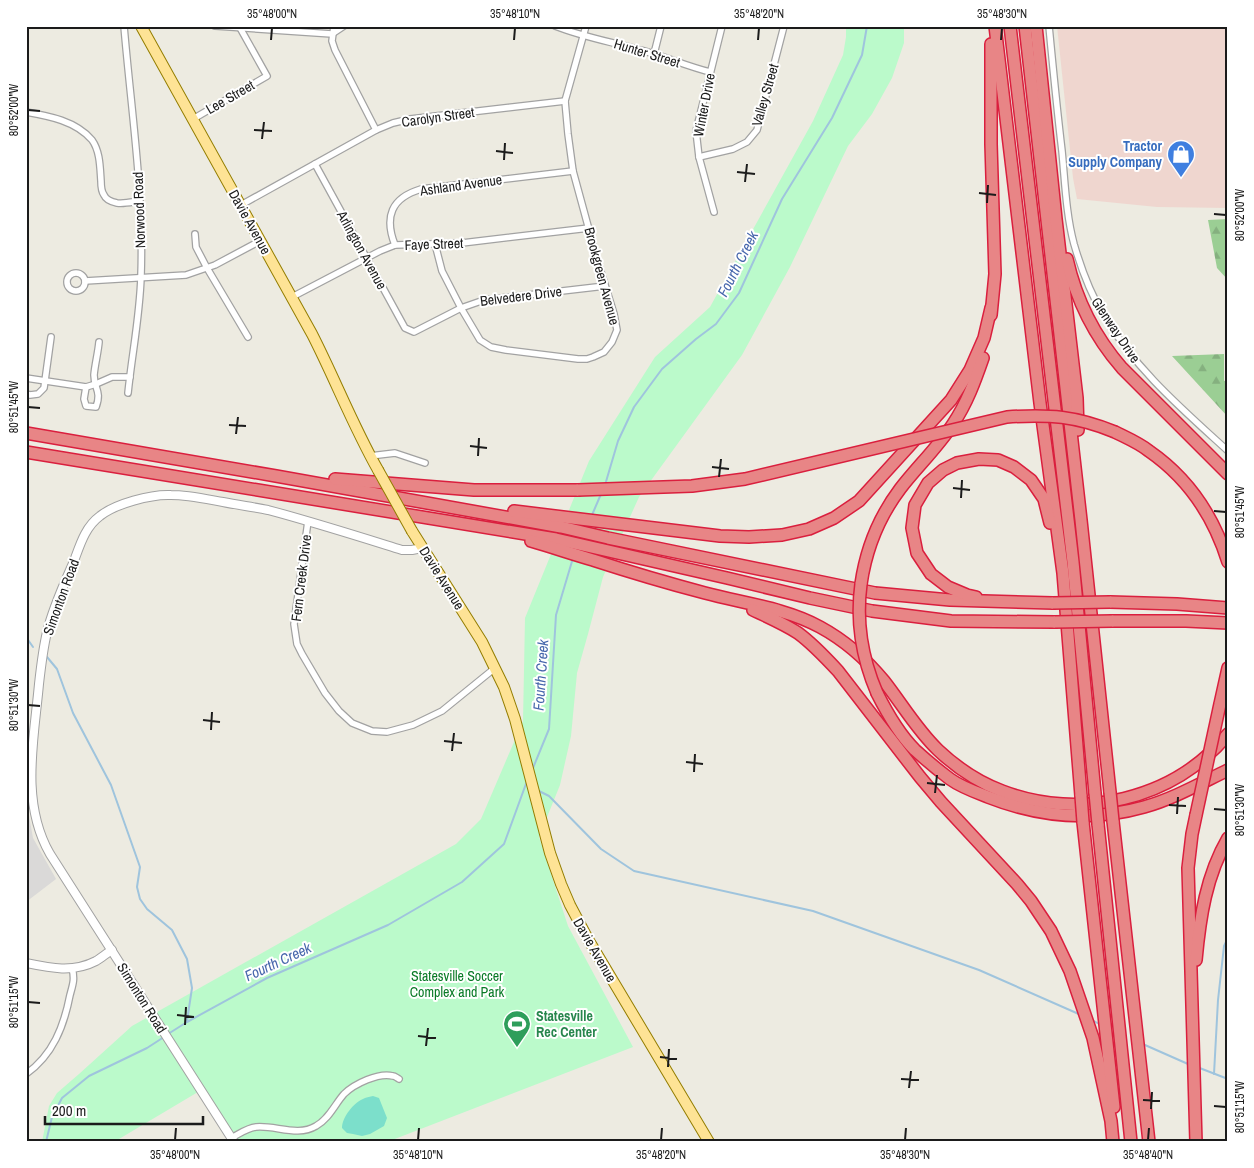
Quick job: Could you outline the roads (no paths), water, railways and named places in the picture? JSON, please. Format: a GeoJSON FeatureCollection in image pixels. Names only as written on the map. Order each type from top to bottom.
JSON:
{"type":"FeatureCollection","features":[{"type":"Feature","properties":{"kind":"highway"},"geometry":{"type":"LineString","coordinates":[[991,26],[994,274],[987,346],[976,380],[962,410],[939,444],[901,488],[878,525],[871,541],[863,569],[859,598],[860,634],[870,676],[877,693],[906,740],[934,766],[952,780],[974,792],[1023,809],[1045,814],[1076,816],[1105,815],[1122,812],[1145,807],[1168,798],[1228,770]]}},
{"type":"Feature","properties":{"kind":"highway"},"geometry":{"type":"LineString","coordinates":[[995,26],[1040,403],[1063,573],[1080,796],[1118,1142]]}},
{"type":"Feature","properties":{"kind":"highway"},"geometry":{"type":"LineString","coordinates":[[1010,26],[1073,562],[1131,1142]]}},
{"type":"Feature","properties":{"kind":"highway"},"geometry":{"type":"LineString","coordinates":[[1025,26],[1149,1142]]}},
{"type":"Feature","properties":{"kind":"highway"},"geometry":{"type":"LineString","coordinates":[[1036,26],[1077,398],[1081,520]]}},
{"type":"Feature","properties":{"kind":"highway"},"geometry":{"type":"LineString","coordinates":[[1056,219],[1077,293],[1103,343],[1122,368],[1228,472]]}},
{"type":"Feature","properties":{"kind":"highway"},"geometry":{"type":"LineString","coordinates":[[26,434],[408,499],[563,522],[615,523],[720,536],[782,535],[809,529],[834,518],[859,501],[951,400],[970,370],[984,338],[991,308]]}},
{"type":"Feature","properties":{"kind":"highway"},"geometry":{"type":"LineString","coordinates":[[276,476],[474,490],[578,490],[692,486],[745,478],[1007,417],[1038,415],[1065,417],[1115,432],[1149,451],[1180,477],[1211,518],[1228,562]]}},
{"type":"Feature","properties":{"kind":"highway"},"geometry":{"type":"LineString","coordinates":[[26,452],[468,525],[553,543],[601,549],[872,611],[951,621],[1186,621],[1228,623]]}},
{"type":"Feature","properties":{"kind":"highway"},"geometry":{"type":"LineString","coordinates":[[1000,602],[967,595],[948,587],[931,574],[917,553],[912,528],[915,505],[928,483],[943,470],[957,463],[978,459],[998,460],[1014,467],[1031,480],[1044,498],[1063,573]]}},
{"type":"Feature","properties":{"kind":"highway"},"geometry":{"type":"LineString","coordinates":[[563,522],[608,538],[875,593],[950,600],[1053,603],[1110,602],[1228,608]]}},
{"type":"Feature","properties":{"kind":"highway"},"geometry":{"type":"LineString","coordinates":[[553,543],[593,560],[796,616],[833,634],[872,667],[922,732],[946,756],[965,771],[990,786],[1025,798],[1052,804],[1075,805],[1112,802],[1135,796],[1159,787],[1186,772],[1207,756],[1228,734]]}},
{"type":"Feature","properties":{"kind":"highway"},"geometry":{"type":"LineString","coordinates":[[704,592],[740,605],[786,626],[825,656],[926,784],[1031,901],[1051,931],[1077,990],[1093,1038],[1111,1121],[1113,1142]]}},
{"type":"Feature","properties":{"kind":"highway"},"geometry":{"type":"LineString","coordinates":[[1196,1142],[1188,868],[1196,815],[1228,668]]}},
{"type":"Feature","properties":{"kind":"highway"},"geometry":{"type":"LineString","coordinates":[[1192,1009],[1202,909],[1210,876],[1221,849],[1228,838]]}},
{"type":"Feature","properties":{"kind":"main road","name":"Davie Avenue"},"geometry":{"type":"LineString","coordinates":[[141,26],[292,297],[324,358],[370,456],[422,548],[482,642],[504,687],[515,719],[550,853],[570,906],[709,1142]]}},
{"type":"Feature","properties":{"kind":"street","name":"Norwood Road"},"geometry":{"type":"LineString","coordinates":[[124,26],[137,151],[141,278],[128,393]]}},
{"type":"Feature","properties":{"kind":"street"},"geometry":{"type":"LineString","coordinates":[[215,26],[332,34],[344,26]]}},
{"type":"Feature","properties":{"kind":"street"},"geometry":{"type":"LineString","coordinates":[[334,26],[332,41],[335,50],[376,130]]}},
{"type":"Feature","properties":{"kind":"street","name":"Hunter Street"},"geometry":{"type":"LineString","coordinates":[[555,26],[573,33],[654,54],[710,72]]}},
{"type":"Feature","properties":{"kind":"street","name":"Brookgreen Avenue"},"geometry":{"type":"LineString","coordinates":[[435,244],[442,271],[461,308],[480,340],[491,347],[524,353],[587,359],[604,352],[612,342],[617,330],[614,314],[573,171],[565,101],[586,26]]}},
{"type":"Feature","properties":{"kind":"street"},"geometry":{"type":"LineString","coordinates":[[654,54],[661,26]]}},
{"type":"Feature","properties":{"kind":"street","name":"Winter Drive"},"geometry":{"type":"LineString","coordinates":[[714,212],[698,157],[696,131],[722,26]]}},
{"type":"Feature","properties":{"kind":"street","name":"Valley Street"},"geometry":{"type":"LineString","coordinates":[[698,157],[733,149],[746,142],[757,130],[784,26]]}},
{"type":"Feature","properties":{"kind":"street","name":"Glenway Drive"},"geometry":{"type":"LineString","coordinates":[[1049,26],[1070,221],[1074,244],[1090,290],[1103,315],[1124,346],[1146,373],[1168,396],[1228,451]]}},
{"type":"Feature","properties":{"kind":"street","name":"Lee Street"},"geometry":{"type":"LineString","coordinates":[[193,118],[267,76],[239,27]]}},
{"type":"Feature","properties":{"kind":"street","name":"Carolyn Street"},"geometry":{"type":"LineString","coordinates":[[241,206],[376,130],[393,123],[410,119],[565,101]]}},
{"type":"Feature","properties":{"kind":"street"},"geometry":{"type":"LineString","coordinates":[[26,112],[68,122],[86,134],[93,142],[97,151],[104,196],[116,203],[140,201]]}},
{"type":"Feature","properties":{"kind":"street","name":"Arlington Avenue"},"geometry":{"type":"LineString","coordinates":[[315,164],[405,328],[414,332]]}},
{"type":"Feature","properties":{"kind":"street","name":"Ashland Avenue"},"geometry":{"type":"LineString","coordinates":[[395,245],[390,233],[390,220],[393,209],[400,199],[410,192],[421,189],[573,171]]}},
{"type":"Feature","properties":{"kind":"street","name":"Faye Street"},"geometry":{"type":"LineString","coordinates":[[292,297],[395,245],[472,242],[589,228]]}},
{"type":"Feature","properties":{"kind":"street"},"geometry":{"type":"LineString","coordinates":[[195,234],[196,247],[248,337]]}},
{"type":"Feature","properties":{"kind":"street"},"geometry":{"type":"LineString","coordinates":[[85,281],[186,275],[207,268],[260,241]]}},
{"type":"Feature","properties":{"kind":"street","name":"Belvedere Drive"},"geometry":{"type":"LineString","coordinates":[[414,332],[461,308],[484,300],[605,286]]}},
{"type":"Feature","properties":{"kind":"street"},"geometry":{"type":"LineString","coordinates":[[26,394],[38,394],[44,388],[51,337]]}},
{"type":"Feature","properties":{"kind":"street"},"geometry":{"type":"LineString","coordinates":[[86,387],[84,399],[86,406],[96,407],[99,394],[94,377],[99,342]]}},
{"type":"Feature","properties":{"kind":"street"},"geometry":{"type":"LineString","coordinates":[[26,378],[86,387],[112,376],[130,377]]}},
{"type":"Feature","properties":{"kind":"street"},"geometry":{"type":"LineString","coordinates":[[370,456],[395,453],[425,463]]}},
{"type":"Feature","properties":{"kind":"street","name":"Simonton Road"},"geometry":{"type":"LineString","coordinates":[[232,1140],[44,844],[30,808],[31,777],[29,754],[47,631],[84,535],[91,524],[100,515],[140,498],[155,495],[187,496],[265,510],[402,550],[422,548]]}},
{"type":"Feature","properties":{"kind":"street","name":"Fern Creek Drive"},"geometry":{"type":"LineString","coordinates":[[308,521],[294,624],[297,644],[324,693],[352,723],[372,731],[387,732],[413,725],[442,711],[495,668]]}},
{"type":"Feature","properties":{"kind":"street"},"geometry":{"type":"LineString","coordinates":[[26,963],[66,969],[80,967],[96,961],[112,950]]}},
{"type":"Feature","properties":{"kind":"street"},"geometry":{"type":"LineString","coordinates":[[26,1074],[43,1058],[62,1028],[74,976],[72,968]]}},
{"type":"Feature","properties":{"kind":"street"},"geometry":{"type":"LineString","coordinates":[[232,1140],[253,1128],[308,1130],[322,1122],[345,1094],[356,1085],[382,1075],[394,1076],[399,1080]]}},
{"type":"Feature","properties":{"kind":"waterway","name":"Fourth Creek"},"geometry":{"type":"LineString","coordinates":[[605,485],[618,441],[634,407],[662,369],[716,324],[739,293],[782,199],[832,118],[862,55],[867,26]]}},
{"type":"Feature","properties":{"kind":"waterway","name":"Fourth Creek"},"geometry":{"type":"LineString","coordinates":[[592,515],[601,494]]}},
{"type":"Feature","properties":{"kind":"waterway","name":"Fourth Creek"},"geometry":{"type":"LineString","coordinates":[[533,768],[549,729],[556,615],[573,558]]}},
{"type":"Feature","properties":{"kind":"waterway"},"geometry":{"type":"LineString","coordinates":[[26,637],[33,647]]}},
{"type":"Feature","properties":{"kind":"waterway"},"geometry":{"type":"LineString","coordinates":[[47,657],[57,669],[73,713],[111,785],[140,867],[137,887],[140,899],[147,909],[172,930],[187,959],[192,988],[187,1021]]}},
{"type":"Feature","properties":{"kind":"waterway","name":"Fourth Creek"},"geometry":{"type":"LineString","coordinates":[[168,1034],[267,978],[388,925],[462,882],[504,844],[527,781]]}},
{"type":"Feature","properties":{"kind":"waterway"},"geometry":{"type":"LineString","coordinates":[[537,790],[549,796],[601,849],[634,871],[813,911],[979,970],[1081,1015]]}},
{"type":"Feature","properties":{"kind":"waterway"},"geometry":{"type":"LineString","coordinates":[[1214,1074],[1218,1000],[1224,946],[1228,938]]}},
{"type":"Feature","properties":{"kind":"waterway"},"geometry":{"type":"LineString","coordinates":[[1092,1020],[1101,1025]]}},
{"type":"Feature","properties":{"kind":"waterway","name":"Fourth Creek"},"geometry":{"type":"LineString","coordinates":[[46,1142],[52,1117],[62,1098],[89,1076],[147,1048],[164,1037]]}},
{"type":"Feature","properties":{"kind":"waterway"},"geometry":{"type":"LineString","coordinates":[[1145,1045],[1188,1064]]}},
{"type":"Feature","properties":{"kind":"waterway"},"geometry":{"type":"LineString","coordinates":[[1197,1067],[1228,1079]]}},
{"type":"Feature","properties":{"kind":"place","name":"Tractor Supply Company"},"geometry":{"type":"Point","coordinates":[1181,178]}},
{"type":"Feature","properties":{"kind":"place","name":"Statesville Rec Center"},"geometry":{"type":"Point","coordinates":[517,1048]}},
{"type":"Feature","properties":{"kind":"park label","name":"Statesville Soccer Complex and Park"},"geometry":{"type":"Point","coordinates":[457,984]}}]}
